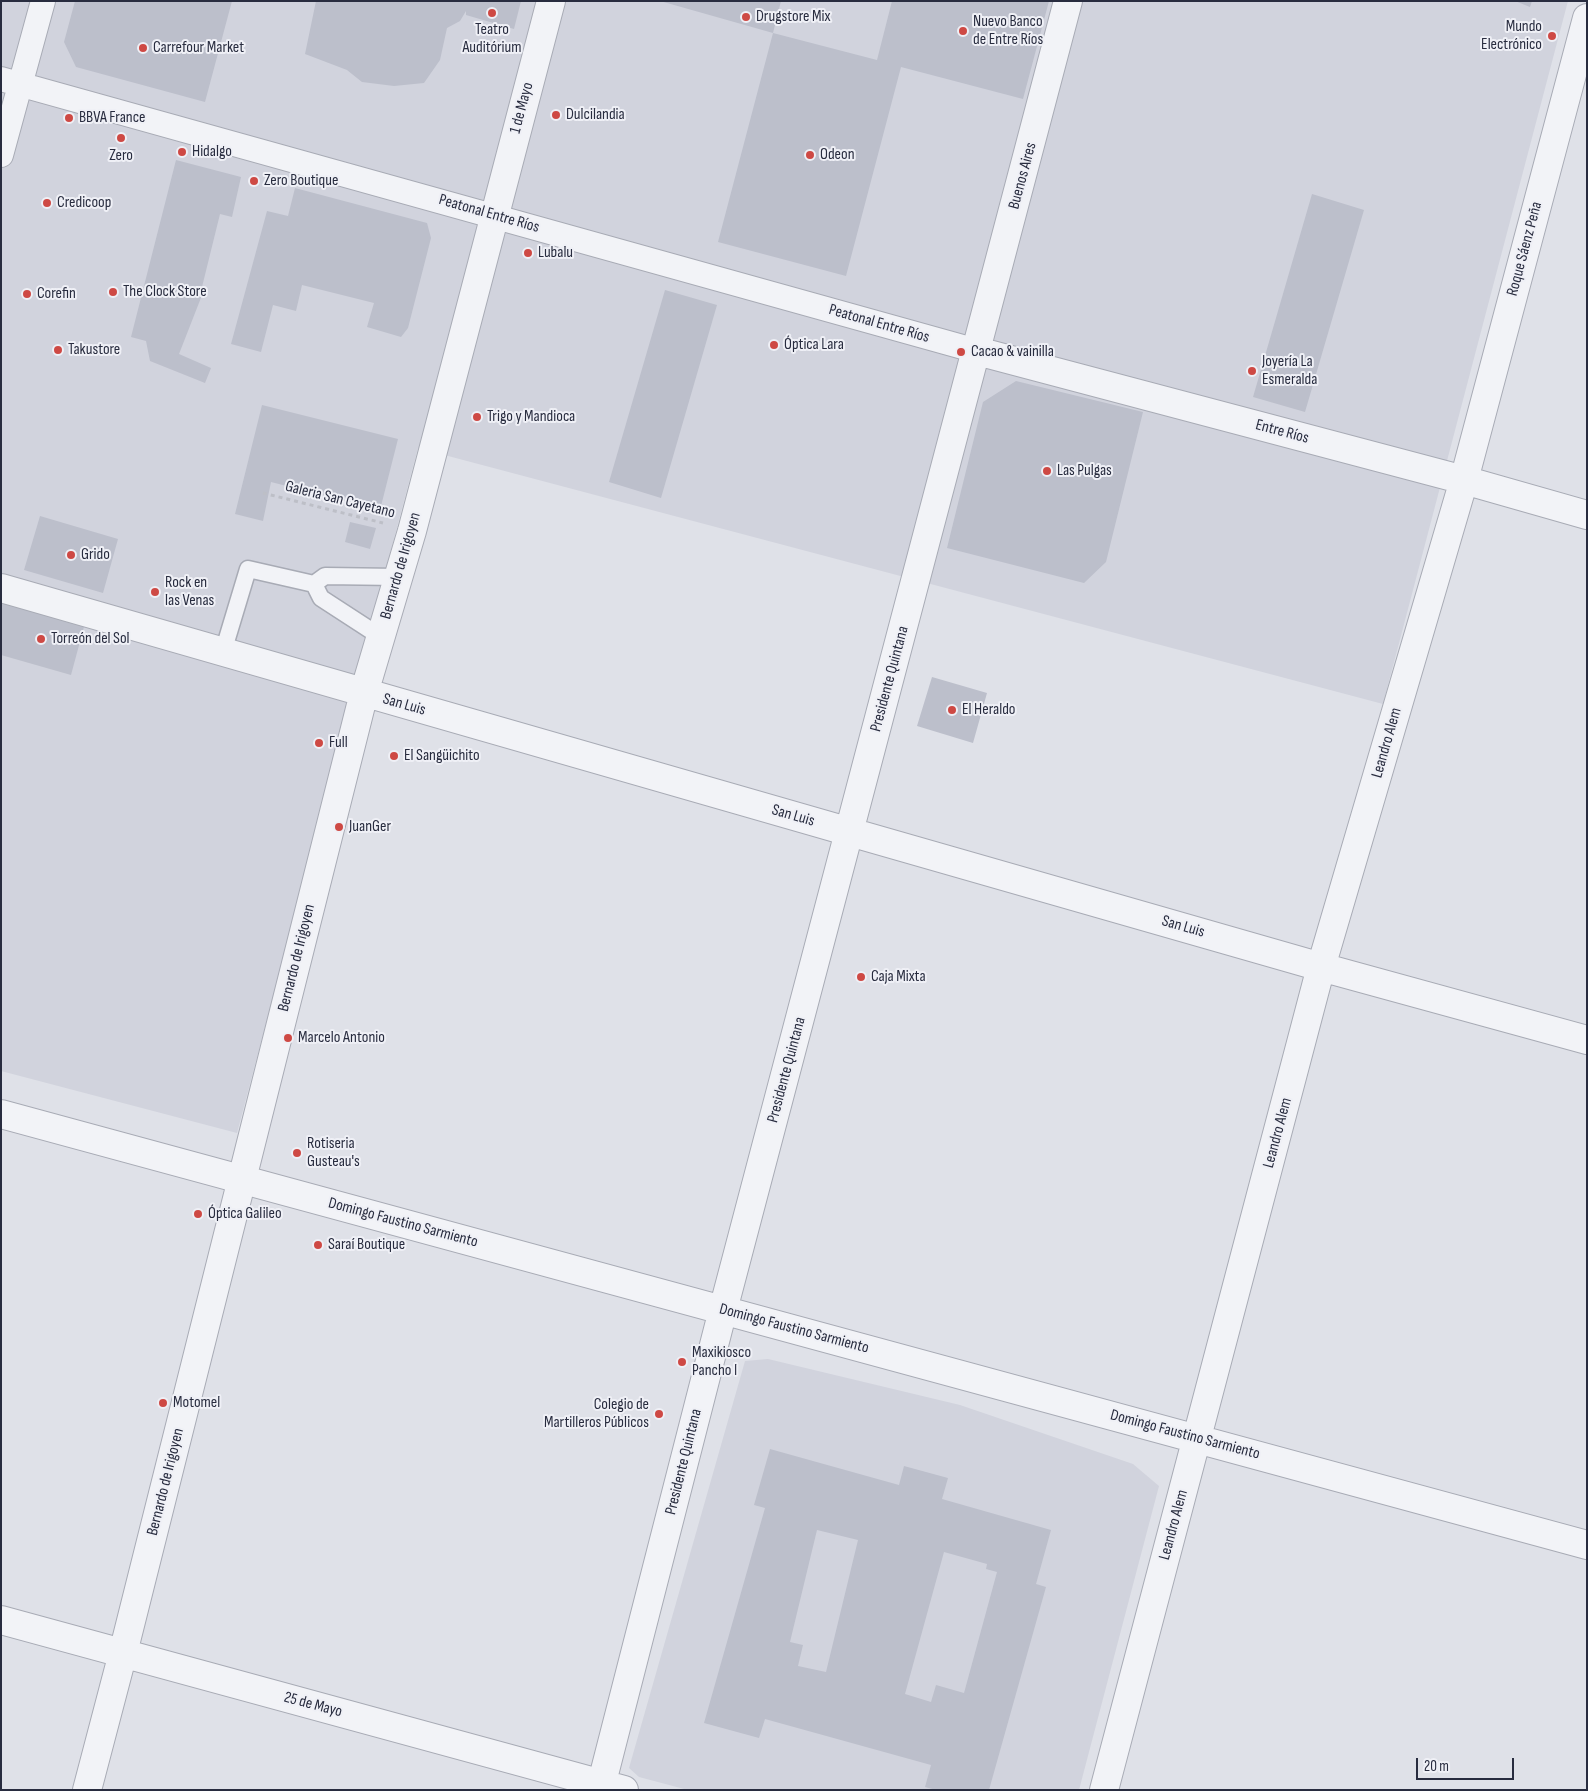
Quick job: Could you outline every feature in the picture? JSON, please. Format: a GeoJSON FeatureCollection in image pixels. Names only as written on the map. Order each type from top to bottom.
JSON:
{"type":"FeatureCollection","features":[{"type":"Feature","properties":{"kind":"street"},"geometry":{"type":"LineString","coordinates":[[1,156],[11,82],[43,1]]}},
{"type":"Feature","properties":{"kind":"street","name":"1 de Mayo"},"geometry":{"type":"LineString","coordinates":[[494,216],[551,1]]}},
{"type":"Feature","properties":{"kind":"street","name":"Buenos Aires"},"geometry":{"type":"LineString","coordinates":[[977,351],[1068,1]]}},
{"type":"Feature","properties":{"kind":"street","name":"Roque Sáenz Peña"},"geometry":{"type":"LineString","coordinates":[[1464,480],[1587,18]]}},
{"type":"Feature","properties":{"kind":"street","name":"Peatonal Entre Ríos"},"geometry":{"type":"LineString","coordinates":[[11,82],[977,351]]}},
{"type":"Feature","properties":{"kind":"street","name":"Bernardo de Irigoyen"},"geometry":{"type":"LineString","coordinates":[[87,1790],[124,1653],[241,1178],[364,693],[412,531],[494,216]]}},
{"type":"Feature","properties":{"kind":"street","name":"Entre Ríos"},"geometry":{"type":"LineString","coordinates":[[977,351],[1464,480],[1587,515]]}},
{"type":"Feature","properties":{"kind":"street","name":"Presidente Quintana"},"geometry":{"type":"LineString","coordinates":[[609,1788],[723,1310],[977,351]]}},
{"type":"Feature","properties":{"kind":"street","name":"Leandro Alem"},"geometry":{"type":"LineString","coordinates":[[1104,1790],[1322,967],[1464,480]]}},
{"type":"Feature","properties":{"kind":"street","name":"San Luis"},"geometry":{"type":"LineString","coordinates":[[1,588],[1322,967],[1587,1040]]}},
{"type":"Feature","properties":{"kind":"street","name":"Domingo Faustino Sarmiento"},"geometry":{"type":"LineString","coordinates":[[1,1114],[1587,1545]]}},
{"type":"Feature","properties":{"kind":"street","name":"25 de Mayo"},"geometry":{"type":"LineString","coordinates":[[1,1620],[609,1788]]}},
{"type":"Feature","properties":{"kind":"lane"},"geometry":{"type":"LineString","coordinates":[[223,652],[248,568],[314,584],[325,576],[398,577]]}},
{"type":"Feature","properties":{"kind":"lane"},"geometry":{"type":"LineString","coordinates":[[314,584],[320,598],[381,637]]}},
{"type":"Feature","properties":{"kind":"path","name":"Galeria San Cayetano"},"geometry":{"type":"LineString","coordinates":[[263,493],[412,531]]}},
{"type":"Feature","properties":{"kind":"shaded area"},"geometry":{"type":"Polygon","coordinates":[[[1,1],[1568,1],[1383,704],[418,448],[237,1133],[1,1071],[1,1]]]}},
{"type":"Feature","properties":{"kind":"shaded area"},"geometry":{"type":"Polygon","coordinates":[[[768,1359],[960,1405],[1133,1464],[1159,1486],[1079,1790],[688,1790],[639,1777],[629,1768],[745,1361],[768,1359]]]}},
{"type":"Feature","properties":{"kind":"building","name":"Carrefour Market"},"geometry":{"type":"Polygon","coordinates":[[[75,1],[232,1],[205,102],[76,67],[64,42],[75,1]]]}},
{"type":"Feature","properties":{"kind":"building"},"geometry":{"type":"Polygon","coordinates":[[[316,1],[521,1],[514,29],[466,15],[466,11],[460,21],[447,28],[440,60],[424,83],[394,86],[362,82],[347,70],[305,54],[316,1]]]}},
{"type":"Feature","properties":{"kind":"building","name":"Drugstore Mix"},"geometry":{"type":"Polygon","coordinates":[[[660,1],[781,1],[773,33],[660,1]]]}},
{"type":"Feature","properties":{"kind":"building","name":"Odeon"},"geometry":{"type":"Polygon","coordinates":[[[892,1],[1049,1],[1023,99],[901,67],[846,276],[718,242],[773,33],[877,60],[892,1]]]}},
{"type":"Feature","properties":{"kind":"building"},"geometry":{"type":"Polygon","coordinates":[[[1515,1],[1532,1],[1530,7],[1515,1]]]}},
{"type":"Feature","properties":{"kind":"building"},"geometry":{"type":"Polygon","coordinates":[[[176,160],[241,177],[232,217],[220,214],[202,287],[204,290],[179,354],[211,368],[205,383],[150,361],[146,341],[131,337],[176,160]]]}},
{"type":"Feature","properties":{"kind":"building"},"geometry":{"type":"Polygon","coordinates":[[[295,188],[427,223],[431,238],[408,328],[401,337],[367,327],[374,303],[302,285],[296,311],[273,305],[261,352],[231,344],[267,211],[288,216],[295,188]]]}},
{"type":"Feature","properties":{"kind":"building"},"geometry":{"type":"Polygon","coordinates":[[[1312,194],[1364,210],[1305,412],[1253,397],[1312,194]]]}},
{"type":"Feature","properties":{"kind":"building"},"geometry":{"type":"Polygon","coordinates":[[[665,290],[717,305],[661,498],[609,482],[665,290]]]}},
{"type":"Feature","properties":{"kind":"building","name":"Las Pulgas"},"geometry":{"type":"Polygon","coordinates":[[[1016,381],[1143,412],[1106,562],[1084,583],[947,548],[983,402],[1016,381]]]}},
{"type":"Feature","properties":{"kind":"building"},"geometry":{"type":"Polygon","coordinates":[[[262,405],[398,439],[380,510],[271,482],[263,521],[235,514],[262,405]]]}},
{"type":"Feature","properties":{"kind":"building","name":"Grido"},"geometry":{"type":"Polygon","coordinates":[[[40,516],[118,539],[103,593],[24,570],[40,516]]]}},
{"type":"Feature","properties":{"kind":"building"},"geometry":{"type":"Polygon","coordinates":[[[350,522],[376,528],[370,549],[345,542],[350,522]]]}},
{"type":"Feature","properties":{"kind":"building","name":"Torreón del Sol"},"geometry":{"type":"Polygon","coordinates":[[[1,600],[85,623],[71,675],[1,655],[1,600]]]}},
{"type":"Feature","properties":{"kind":"building","name":"El Heraldo"},"geometry":{"type":"Polygon","coordinates":[[[932,677],[987,693],[973,743],[917,726],[932,677]]]}},
{"type":"Feature","properties":{"kind":"building"},"geometry":{"type":"Polygon","coordinates":[[[770,1449],[899,1485],[904,1466],[948,1478],[942,1499],[1051,1530],[1036,1584],[1046,1587],[989,1790],[936,1790],[925,1787],[931,1765],[765,1719],[759,1738],[704,1723],[765,1508],[754,1505],[770,1449]],[[817,1530],[790,1642],[803,1645],[798,1666],[826,1672],[858,1540],[817,1530]],[[944,1552],[905,1694],[931,1702],[936,1685],[964,1693],[997,1572],[986,1569],[987,1564],[944,1552]]]}},
{"type":"Feature","properties":{"kind":"place","name":"Teatro Auditórium"},"geometry":{"type":"Point","coordinates":[492,13]}},
{"type":"Feature","properties":{"kind":"place","name":"Drugstore Mix"},"geometry":{"type":"Point","coordinates":[746,17]}},
{"type":"Feature","properties":{"kind":"place","name":"Nuevo Banco de Entre Ríos"},"geometry":{"type":"Point","coordinates":[963,31]}},
{"type":"Feature","properties":{"kind":"place","name":"Mundo Electrónico"},"geometry":{"type":"Point","coordinates":[1552,36]}},
{"type":"Feature","properties":{"kind":"place","name":"Carrefour Market"},"geometry":{"type":"Point","coordinates":[143,48]}},
{"type":"Feature","properties":{"kind":"place","name":"Dulcilandia"},"geometry":{"type":"Point","coordinates":[556,115]}},
{"type":"Feature","properties":{"kind":"place","name":"BBVA France"},"geometry":{"type":"Point","coordinates":[69,118]}},
{"type":"Feature","properties":{"kind":"place","name":"Zero"},"geometry":{"type":"Point","coordinates":[121,138]}},
{"type":"Feature","properties":{"kind":"place","name":"Hidalgo"},"geometry":{"type":"Point","coordinates":[182,152]}},
{"type":"Feature","properties":{"kind":"place","name":"Odeon"},"geometry":{"type":"Point","coordinates":[810,155]}},
{"type":"Feature","properties":{"kind":"place","name":"Zero Boutique"},"geometry":{"type":"Point","coordinates":[254,181]}},
{"type":"Feature","properties":{"kind":"place","name":"Credicoop"},"geometry":{"type":"Point","coordinates":[47,203]}},
{"type":"Feature","properties":{"kind":"place","name":"Lubalu"},"geometry":{"type":"Point","coordinates":[528,253]}},
{"type":"Feature","properties":{"kind":"place","name":"The Clock Store"},"geometry":{"type":"Point","coordinates":[113,292]}},
{"type":"Feature","properties":{"kind":"place","name":"Corefin"},"geometry":{"type":"Point","coordinates":[27,294]}},
{"type":"Feature","properties":{"kind":"place","name":"Óptica Lara"},"geometry":{"type":"Point","coordinates":[774,345]}},
{"type":"Feature","properties":{"kind":"place","name":"Takustore"},"geometry":{"type":"Point","coordinates":[58,350]}},
{"type":"Feature","properties":{"kind":"place","name":"Cacao & vainilla"},"geometry":{"type":"Point","coordinates":[961,352]}},
{"type":"Feature","properties":{"kind":"place","name":"Joyería La Esmeralda"},"geometry":{"type":"Point","coordinates":[1252,371]}},
{"type":"Feature","properties":{"kind":"place","name":"Trigo y Mandioca"},"geometry":{"type":"Point","coordinates":[477,417]}},
{"type":"Feature","properties":{"kind":"place","name":"Las Pulgas"},"geometry":{"type":"Point","coordinates":[1047,471]}},
{"type":"Feature","properties":{"kind":"place","name":"Grido"},"geometry":{"type":"Point","coordinates":[71,555]}},
{"type":"Feature","properties":{"kind":"place","name":"Rock en las Venas"},"geometry":{"type":"Point","coordinates":[155,592]}},
{"type":"Feature","properties":{"kind":"place","name":"Torreón del Sol"},"geometry":{"type":"Point","coordinates":[41,639]}},
{"type":"Feature","properties":{"kind":"place","name":"El Heraldo"},"geometry":{"type":"Point","coordinates":[952,710]}},
{"type":"Feature","properties":{"kind":"place","name":"Full"},"geometry":{"type":"Point","coordinates":[319,743]}},
{"type":"Feature","properties":{"kind":"place","name":"El Sangüichito"},"geometry":{"type":"Point","coordinates":[394,756]}},
{"type":"Feature","properties":{"kind":"place","name":"JuanGer"},"geometry":{"type":"Point","coordinates":[339,827]}},
{"type":"Feature","properties":{"kind":"place","name":"Caja Mixta"},"geometry":{"type":"Point","coordinates":[861,977]}},
{"type":"Feature","properties":{"kind":"place","name":"Marcelo Antonio"},"geometry":{"type":"Point","coordinates":[288,1038]}},
{"type":"Feature","properties":{"kind":"place","name":"Rotiseria Gusteau's"},"geometry":{"type":"Point","coordinates":[297,1153]}},
{"type":"Feature","properties":{"kind":"place","name":"Óptica Galileo"},"geometry":{"type":"Point","coordinates":[198,1214]}},
{"type":"Feature","properties":{"kind":"place","name":"Saraí Boutique"},"geometry":{"type":"Point","coordinates":[318,1245]}},
{"type":"Feature","properties":{"kind":"place","name":"Maxikiosco Pancho I"},"geometry":{"type":"Point","coordinates":[682,1362]}},
{"type":"Feature","properties":{"kind":"place","name":"Motomel"},"geometry":{"type":"Point","coordinates":[163,1403]}},
{"type":"Feature","properties":{"kind":"place","name":"Colegio de Martilleros Públicos"},"geometry":{"type":"Point","coordinates":[659,1414]}}]}
